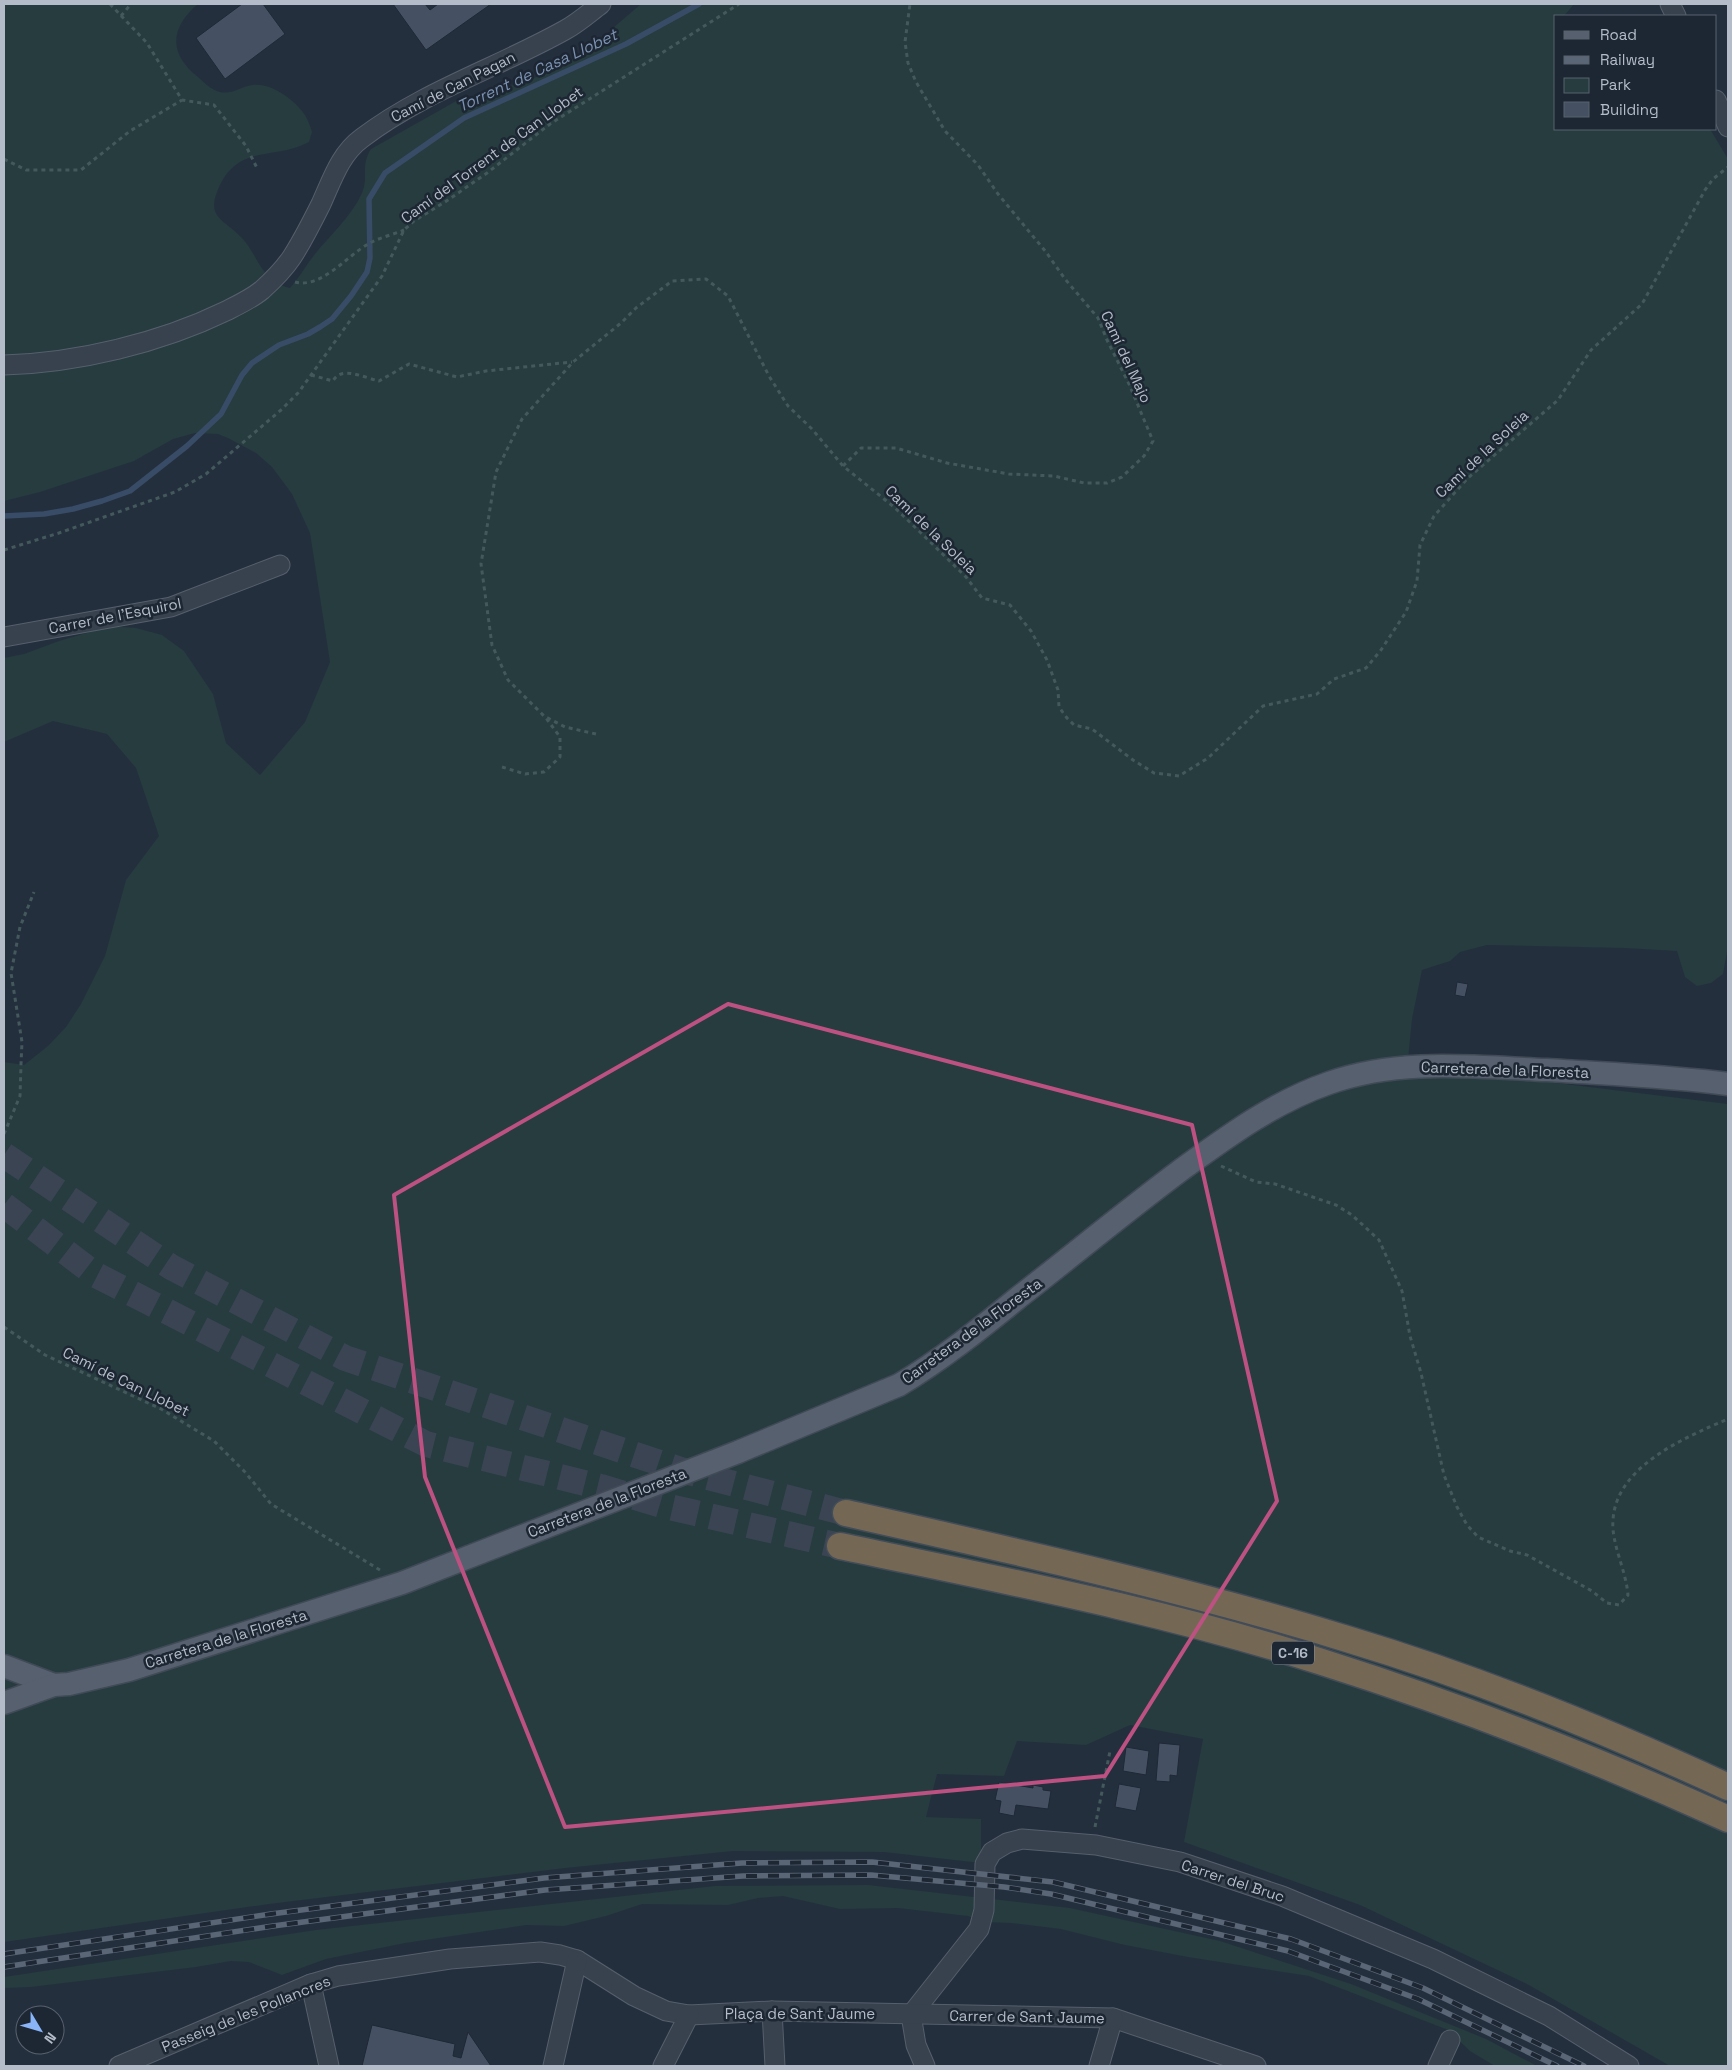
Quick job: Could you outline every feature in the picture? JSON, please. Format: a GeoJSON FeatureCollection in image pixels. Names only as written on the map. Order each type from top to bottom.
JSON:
{"type":"FeatureCollection","features":[{"type":"Feature","properties":{"kind":"highway","name":"C-16"},"geometry":{"type":"LineString","coordinates":[[846,1513],[1155,1584],[1346,1638],[1410,1659],[1618,1737],[1728,1787]]}},
{"type":"Feature","properties":{"kind":"highway","name":"C-16"},"geometry":{"type":"LineString","coordinates":[[840,1546],[1074,1595],[1321,1661],[1532,1735],[1634,1776],[1728,1819]]}},
{"type":"Feature","properties":{"kind":"main road","name":"Carretera de la Floresta"},"geometry":{"type":"LineString","coordinates":[[4,1703],[54,1685],[77,1683],[129,1670],[402,1584],[738,1452],[899,1385],[919,1373],[1000,1312],[1226,1137],[1288,1099],[1331,1082],[1393,1068],[1446,1065],[1666,1077],[1728,1084]]}},
{"type":"Feature","properties":{"kind":"main road","name":"Carretera de la Floresta"},"geometry":{"type":"LineString","coordinates":[[4,1666],[54,1685]]}},
{"type":"Feature","properties":{"kind":"street","name":"Camí de Can Pagan"},"geometry":{"type":"LineString","coordinates":[[4,365],[57,360],[99,353],[142,342],[186,328],[242,303],[261,291],[291,258],[312,222],[340,163],[349,149],[360,139],[394,115],[424,98],[566,30],[601,4]]}},
{"type":"Feature","properties":{"kind":"street"},"geometry":{"type":"LineString","coordinates":[[1717,102],[1728,127]]}},
{"type":"Feature","properties":{"kind":"street","name":"Carrer de l'Esquirol"},"geometry":{"type":"LineString","coordinates":[[4,637],[171,608],[280,565]]}},
{"type":"Feature","properties":{"kind":"street","name":"Carrer del Bruc"},"geometry":{"type":"LineString","coordinates":[[911,2014],[979,1929],[984,1910],[985,1864],[992,1852],[1007,1843],[1022,1839],[1091,1845],[1180,1862],[1282,1896],[1433,1959],[1549,2016],[1629,2066]]}},
{"type":"Feature","properties":{"kind":"street","name":"Passeig de les Pollancres"},"geometry":{"type":"LineString","coordinates":[[119,2066],[311,1984],[338,1976],[450,1959],[540,1952],[560,1955],[577,1960],[634,1996],[666,2011],[689,2015]]}},
{"type":"Feature","properties":{"kind":"street"},"geometry":{"type":"LineString","coordinates":[[553,2066],[577,1960]]}},
{"type":"Feature","properties":{"kind":"street"},"geometry":{"type":"LineString","coordinates":[[311,1984],[329,2066]]}},
{"type":"Feature","properties":{"kind":"street"},"geometry":{"type":"LineString","coordinates":[[772,2011],[775,2066]]}},
{"type":"Feature","properties":{"kind":"street","name":"Plaça de Sant Jaume"},"geometry":{"type":"LineString","coordinates":[[689,2015],[772,2011],[911,2014]]}},
{"type":"Feature","properties":{"kind":"street"},"geometry":{"type":"LineString","coordinates":[[911,2014],[916,2045],[925,2066]]}},
{"type":"Feature","properties":{"kind":"street","name":"Carrer de Sant Jaume"},"geometry":{"type":"LineString","coordinates":[[911,2014],[1113,2018],[1256,2066]]}},
{"type":"Feature","properties":{"kind":"street"},"geometry":{"type":"LineString","coordinates":[[664,2066],[689,2015]]}},
{"type":"Feature","properties":{"kind":"street"},"geometry":{"type":"LineString","coordinates":[[1099,2066],[1113,2018]]}},
{"type":"Feature","properties":{"kind":"street"},"geometry":{"type":"LineString","coordinates":[[1438,2066],[1450,2040]]}},
{"type":"Feature","properties":{"kind":"path"},"geometry":{"type":"LineString","coordinates":[[110,4],[147,44],[182,100]]}},
{"type":"Feature","properties":{"kind":"path"},"geometry":{"type":"LineString","coordinates":[[121,16],[131,4]]}},
{"type":"Feature","properties":{"kind":"path","name":"Camí del Torrent de Can Llobet"},"geometry":{"type":"LineString","coordinates":[[4,550],[60,534],[175,492],[206,474],[281,410],[312,375],[382,276],[404,230],[414,221],[486,173],[550,124],[739,4]]}},
{"type":"Feature","properties":{"kind":"path","name":"Camí del Majo"},"geometry":{"type":"LineString","coordinates":[[844,466],[861,448],[896,448],[947,463],[1009,474],[1054,476],[1084,483],[1107,482],[1122,478],[1144,456],[1153,441],[1098,318],[998,194],[978,165],[945,131],[916,82],[908,63],[905,42],[910,4]]}},
{"type":"Feature","properties":{"kind":"path"},"geometry":{"type":"LineString","coordinates":[[4,159],[26,170],[81,170],[130,131],[182,100],[214,105],[246,146],[258,168]]}},
{"type":"Feature","properties":{"kind":"path","name":"Camí de la Soleia"},"geometry":{"type":"LineString","coordinates":[[544,716],[508,680],[492,645],[481,564],[496,472],[522,418],[573,362],[621,323],[636,308],[672,281],[706,279],[728,296],[769,376],[788,406],[844,466],[894,507],[966,577],[982,598],[1010,605],[1031,631],[1047,660],[1058,690],[1059,708],[1074,725],[1092,729],[1133,760],[1154,773],[1179,776],[1208,758],[1263,706],[1317,694],[1334,679],[1366,668],[1382,650],[1406,612],[1417,581],[1420,545],[1434,516],[1468,478],[1558,400],[1592,350],[1642,304],[1705,190],[1713,179],[1728,167]]}},
{"type":"Feature","properties":{"kind":"path"},"geometry":{"type":"LineString","coordinates":[[278,274],[302,284],[328,275],[352,254],[370,242],[404,230]]}},
{"type":"Feature","properties":{"kind":"path"},"geometry":{"type":"LineString","coordinates":[[312,375],[333,381],[336,375],[342,372],[379,381],[409,364],[457,377],[486,371],[573,362]]}},
{"type":"Feature","properties":{"kind":"path"},"geometry":{"type":"LineString","coordinates":[[544,716],[565,727],[596,734]]}},
{"type":"Feature","properties":{"kind":"path"},"geometry":{"type":"LineString","coordinates":[[502,767],[525,774],[544,772],[560,757],[560,737],[544,716]]}},
{"type":"Feature","properties":{"kind":"path"},"geometry":{"type":"LineString","coordinates":[[4,1134],[20,1096],[22,1064],[22,1042],[12,972],[20,927],[34,892]]}},
{"type":"Feature","properties":{"kind":"path"},"geometry":{"type":"LineString","coordinates":[[1194,1161],[1213,1162],[1256,1182],[1275,1184],[1336,1205],[1352,1215],[1379,1240],[1402,1291],[1410,1336],[1421,1373],[1444,1475],[1456,1507],[1467,1525],[1478,1538],[1510,1551],[1527,1555],[1592,1591],[1607,1603],[1619,1605],[1628,1595],[1626,1577],[1615,1544],[1613,1521],[1616,1503],[1632,1477],[1650,1458],[1728,1419]]}},
{"type":"Feature","properties":{"kind":"path","name":"Camí de Can Llobet"},"geometry":{"type":"LineString","coordinates":[[4,1327],[46,1355],[161,1409],[214,1441],[245,1472],[272,1504],[402,1584]]}},
{"type":"Feature","properties":{"kind":"path"},"geometry":{"type":"LineString","coordinates":[[1091,1845],[1110,1751]]}},
{"type":"Feature","properties":{"kind":"highlighted area"},"geometry":{"type":"Polygon","coordinates":[[[728,1004],[1192,1125],[1277,1501],[1105,1776],[565,1827],[425,1477],[394,1195],[728,1004]]]}},
{"type":"Feature","properties":{"kind":"green space"},"geometry":{"type":"Polygon","coordinates":[[[4,4],[198,4],[182,22],[176,40],[177,50],[188,68],[208,86],[220,92],[224,93],[253,85],[260,85],[280,92],[298,106],[308,121],[312,132],[309,142],[284,151],[248,158],[238,164],[228,172],[220,185],[214,204],[217,215],[247,244],[266,273],[280,284],[290,288],[315,254],[347,218],[357,202],[364,187],[365,166],[371,149],[458,100],[490,93],[534,78],[565,64],[593,45],[641,4],[1574,4],[1565,15],[1554,15],[1554,130],[1711,130],[1728,159],[1728,946],[1723,974],[1711,983],[1697,986],[1685,977],[1677,951],[1487,945],[1460,952],[1450,961],[1422,970],[1412,1019],[1407,1070],[1516,1078],[1728,1104],[1728,2066],[1670,2066],[1527,1984],[1360,1905],[1184,1842],[1203,1739],[1130,1725],[1086,1745],[1017,1741],[1004,1776],[937,1774],[926,1817],[981,1819],[981,1863],[884,1852],[733,1851],[565,1868],[269,1904],[4,1942],[4,1062],[24,1065],[48,1046],[66,1027],[81,1004],[105,956],[126,880],[159,836],[136,768],[107,734],[53,721],[4,742],[4,658],[24,654],[59,641],[110,626],[136,628],[162,635],[184,651],[213,694],[226,743],[260,775],[305,722],[330,662],[310,533],[292,494],[272,467],[256,453],[228,438],[218,434],[195,433],[173,439],[134,461],[40,492],[4,501],[4,4]]]}},
{"type":"Feature","properties":{"kind":"green space"},"geometry":{"type":"Polygon","coordinates":[[[868,1885],[1070,1908],[1220,1941],[1351,1984],[1486,2039],[1537,2066],[1495,2066],[1470,2051],[1448,2030],[1309,1976],[1188,1957],[1125,1945],[1061,1929],[985,1922],[968,1916],[898,1908],[840,1909],[783,1896],[758,1898],[728,1905],[642,1904],[606,1916],[564,1926],[526,1925],[405,1943],[326,1959],[282,1975],[249,1962],[231,1961],[31,1987],[4,1988],[4,1977],[316,1930],[715,1886],[868,1885]]]}},
{"type":"Feature","properties":{"kind":"building"},"geometry":{"type":"Polygon","coordinates":[[[242,4],[263,4],[285,34],[225,79],[196,38],[242,4]]]}},
{"type":"Feature","properties":{"kind":"building"},"geometry":{"type":"Polygon","coordinates":[[[393,4],[425,4],[430,10],[438,4],[491,4],[426,50],[393,4]]]}},
{"type":"Feature","properties":{"kind":"building"},"geometry":{"type":"Polygon","coordinates":[[[1457,982],[1468,984],[1465,997],[1455,995],[1457,982]]]}},
{"type":"Feature","properties":{"kind":"building"},"geometry":{"type":"Polygon","coordinates":[[[1159,1743],[1180,1745],[1177,1776],[1170,1775],[1170,1782],[1156,1781],[1159,1743]]]}},
{"type":"Feature","properties":{"kind":"building"},"geometry":{"type":"Polygon","coordinates":[[[1126,1747],[1149,1751],[1146,1775],[1123,1771],[1126,1747]]]}},
{"type":"Feature","properties":{"kind":"building"},"geometry":{"type":"Polygon","coordinates":[[[999,1782],[1033,1788],[1033,1785],[1043,1787],[1043,1790],[1051,1791],[1048,1809],[1016,1805],[1014,1816],[999,1813],[1001,1801],[995,1800],[999,1782]]]}},
{"type":"Feature","properties":{"kind":"building"},"geometry":{"type":"Polygon","coordinates":[[[1119,1784],[1141,1788],[1136,1811],[1115,1807],[1119,1784]]]}},
{"type":"Feature","properties":{"kind":"building"},"geometry":{"type":"Polygon","coordinates":[[[372,2025],[455,2044],[453,2056],[461,2058],[468,2032],[491,2066],[362,2066],[372,2025]]]}},
{"type":"Feature","properties":{"kind":"waterway","name":"Torrent de Casa Llobet"},"geometry":{"type":"LineString","coordinates":[[4,516],[44,514],[73,509],[130,491],[187,446],[221,414],[242,375],[252,363],[279,345],[308,334],[332,319],[351,296],[367,272],[370,258],[369,199],[385,173],[464,118],[626,44],[699,4]]}},
{"type":"Feature","properties":{"kind":"tunnel"},"geometry":{"type":"LineString","coordinates":[[4,1155],[171,1267],[345,1358],[681,1470],[846,1513]]}},
{"type":"Feature","properties":{"kind":"tunnel"},"geometry":{"type":"LineString","coordinates":[[4,1205],[96,1275],[426,1444],[601,1487],[665,1506],[840,1546]]}},
{"type":"Feature","properties":{"kind":"railway"},"geometry":{"type":"LineString","coordinates":[[4,1954],[271,1914],[544,1878],[742,1863],[872,1862],[1053,1882],[1291,1939],[1423,1988],[1584,2066]]}},
{"type":"Feature","properties":{"kind":"railway"},"geometry":{"type":"LineString","coordinates":[[4,1967],[273,1926],[545,1890],[743,1876],[871,1875],[1004,1887],[1051,1894],[1288,1951],[1418,1999],[1557,2066]]}}]}
